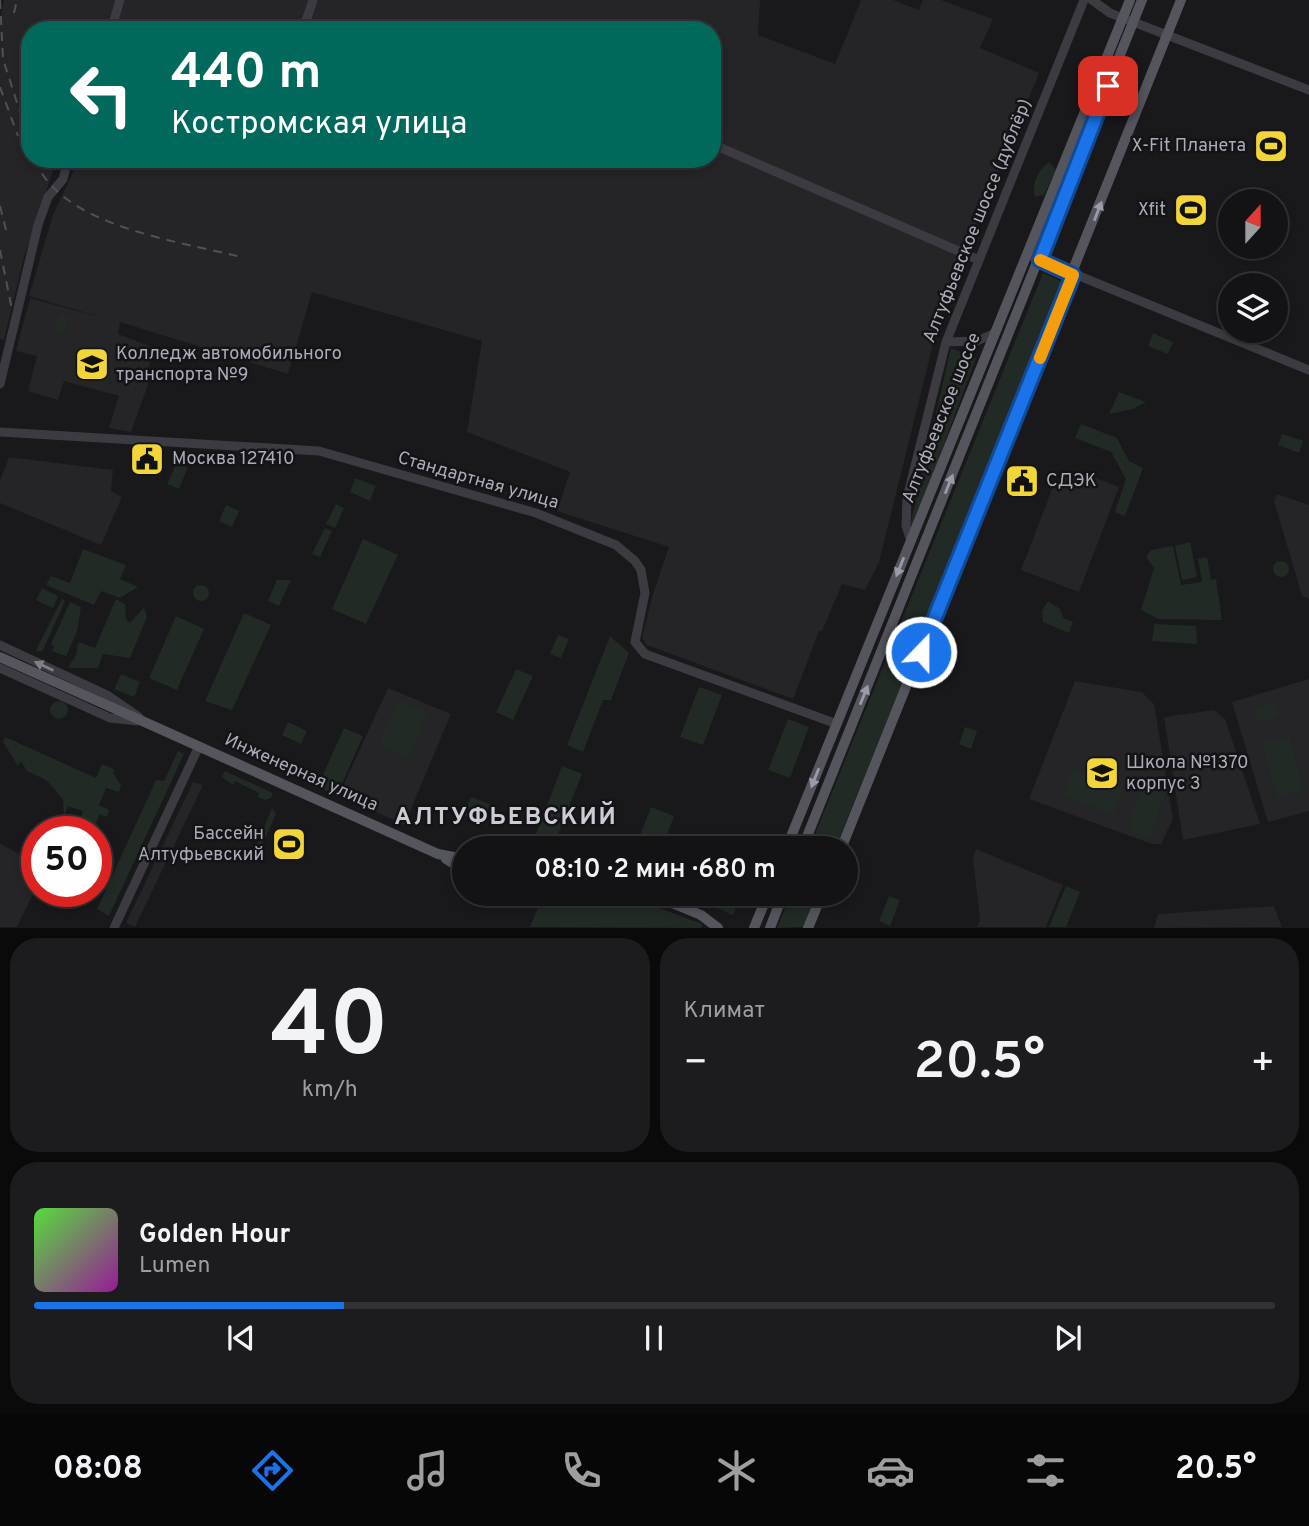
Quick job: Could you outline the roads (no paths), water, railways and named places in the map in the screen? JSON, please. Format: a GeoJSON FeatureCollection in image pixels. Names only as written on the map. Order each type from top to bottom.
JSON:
{"type":"FeatureCollection","features":[{"type":"Feature","properties":{"kind":"main road","name":"Алтуфьевское шоссе"},"geometry":{"type":"LineString","coordinates":[[807,836],[1040,260],[1128,19],[1130,0]]}},
{"type":"Feature","properties":{"kind":"main road","name":"Алтуфьевское шоссе"},"geometry":{"type":"LineString","coordinates":[[791,836],[1028,254],[1128,19],[1142,0]]}},
{"type":"Feature","properties":{"kind":"main road"},"geometry":{"type":"LineString","coordinates":[[846,836],[1181,0]]}},
{"type":"Feature","properties":{"kind":"main road"},"geometry":{"type":"LineString","coordinates":[[0,657],[146,723]]}},
{"type":"Feature","properties":{"kind":"main road","name":"Инженерная улица"},"geometry":{"type":"LineString","coordinates":[[146,723],[452,862]]}},
{"type":"Feature","properties":{"kind":"main road","name":"Инженерная улица"},"geometry":{"type":"LineString","coordinates":[[440,855],[452,857]]}},
{"type":"Feature","properties":{"kind":"main road"},"geometry":{"type":"LineString","coordinates":[[679,906],[701,915],[715,927]]}},
{"type":"Feature","properties":{"kind":"main road"},"geometry":{"type":"LineString","coordinates":[[754,928],[763,906]]}},
{"type":"Feature","properties":{"kind":"main road"},"geometry":{"type":"LineString","coordinates":[[770,928],[778,906]]}},
{"type":"Feature","properties":{"kind":"main road"},"geometry":{"type":"LineString","coordinates":[[808,928],[817,906]]}},
{"type":"Feature","properties":{"kind":"street"},"geometry":{"type":"LineString","coordinates":[[114,21],[120,0]]}},
{"type":"Feature","properties":{"kind":"street"},"geometry":{"type":"LineString","coordinates":[[306,21],[313,0]]}},
{"type":"Feature","properties":{"kind":"street","name":"Алтуфьевское шоссе (дублёр)"},"geometry":{"type":"LineString","coordinates":[[911,541],[906,526],[907,498],[946,342],[1084,0]]}},
{"type":"Feature","properties":{"kind":"street"},"geometry":{"type":"LineString","coordinates":[[1092,0],[1128,19],[1309,90]]}},
{"type":"Feature","properties":{"kind":"street"},"geometry":{"type":"LineString","coordinates":[[721,148],[979,260]]}},
{"type":"Feature","properties":{"kind":"street"},"geometry":{"type":"LineString","coordinates":[[0,384],[38,225],[48,197],[62,179],[65,168]]}},
{"type":"Feature","properties":{"kind":"street"},"geometry":{"type":"LineString","coordinates":[[1028,254],[1073,275],[1309,370]]}},
{"type":"Feature","properties":{"kind":"street"},"geometry":{"type":"LineString","coordinates":[[946,342],[977,341],[989,338],[996,332]]}},
{"type":"Feature","properties":{"kind":"street","name":"Стандартная улица"},"geometry":{"type":"LineString","coordinates":[[0,432],[319,452],[536,513],[616,545],[635,561],[641,570],[645,593],[635,642],[645,654],[837,724]]}},
{"type":"Feature","properties":{"kind":"street","name":"Инженерная улица"},"geometry":{"type":"LineString","coordinates":[[0,645],[107,695],[146,723]]}},
{"type":"Feature","properties":{"kind":"street","name":"Инженерная улица"},"geometry":{"type":"LineString","coordinates":[[0,668],[110,718],[146,723]]}},
{"type":"Feature","properties":{"kind":"street"},"geometry":{"type":"LineString","coordinates":[[114,928],[199,746]]}},
{"type":"Feature","properties":{"kind":"railway"},"geometry":{"type":"LineString","coordinates":[[0,0],[3,59],[21,115]]}},
{"type":"Feature","properties":{"kind":"railway"},"geometry":{"type":"LineString","coordinates":[[14,13],[17,0]]}},
{"type":"Feature","properties":{"kind":"railway"},"geometry":{"type":"LineString","coordinates":[[0,87],[18,136]]}},
{"type":"Feature","properties":{"kind":"railway"},"geometry":{"type":"LineString","coordinates":[[40,168],[48,182],[68,200],[93,215],[153,236],[237,256]]}},
{"type":"Feature","properties":{"kind":"railway"},"geometry":{"type":"LineString","coordinates":[[0,206],[6,230]]}},
{"type":"Feature","properties":{"kind":"railway"},"geometry":{"type":"LineString","coordinates":[[0,250],[12,310]]}},
{"type":"Feature","properties":{"kind":"place","name":"X-Fit Планета"},"geometry":{"type":"Point","coordinates":[1271,146]}},
{"type":"Feature","properties":{"kind":"place","name":"Xfit"},"geometry":{"type":"Point","coordinates":[1191,210]}},
{"type":"Feature","properties":{"kind":"place","name":"Колледж автомобильного транспорта №9"},"geometry":{"type":"Point","coordinates":[92,364]}},
{"type":"Feature","properties":{"kind":"place","name":"Москва 127410"},"geometry":{"type":"Point","coordinates":[147,459]}},
{"type":"Feature","properties":{"kind":"place","name":"СДЭК"},"geometry":{"type":"Point","coordinates":[1022,481]}},
{"type":"Feature","properties":{"kind":"place","name":"Школа №1370 корпус 3"},"geometry":{"type":"Point","coordinates":[1102,773]}},
{"type":"Feature","properties":{"kind":"place","name":"Бассейн Алтуфьевский"},"geometry":{"type":"Point","coordinates":[289,844]}},
{"type":"Feature","properties":{"kind":"district","name":"АЛТУФЬЕВСКИЙ"},"geometry":{"type":"Point","coordinates":[506,818]}}]}
